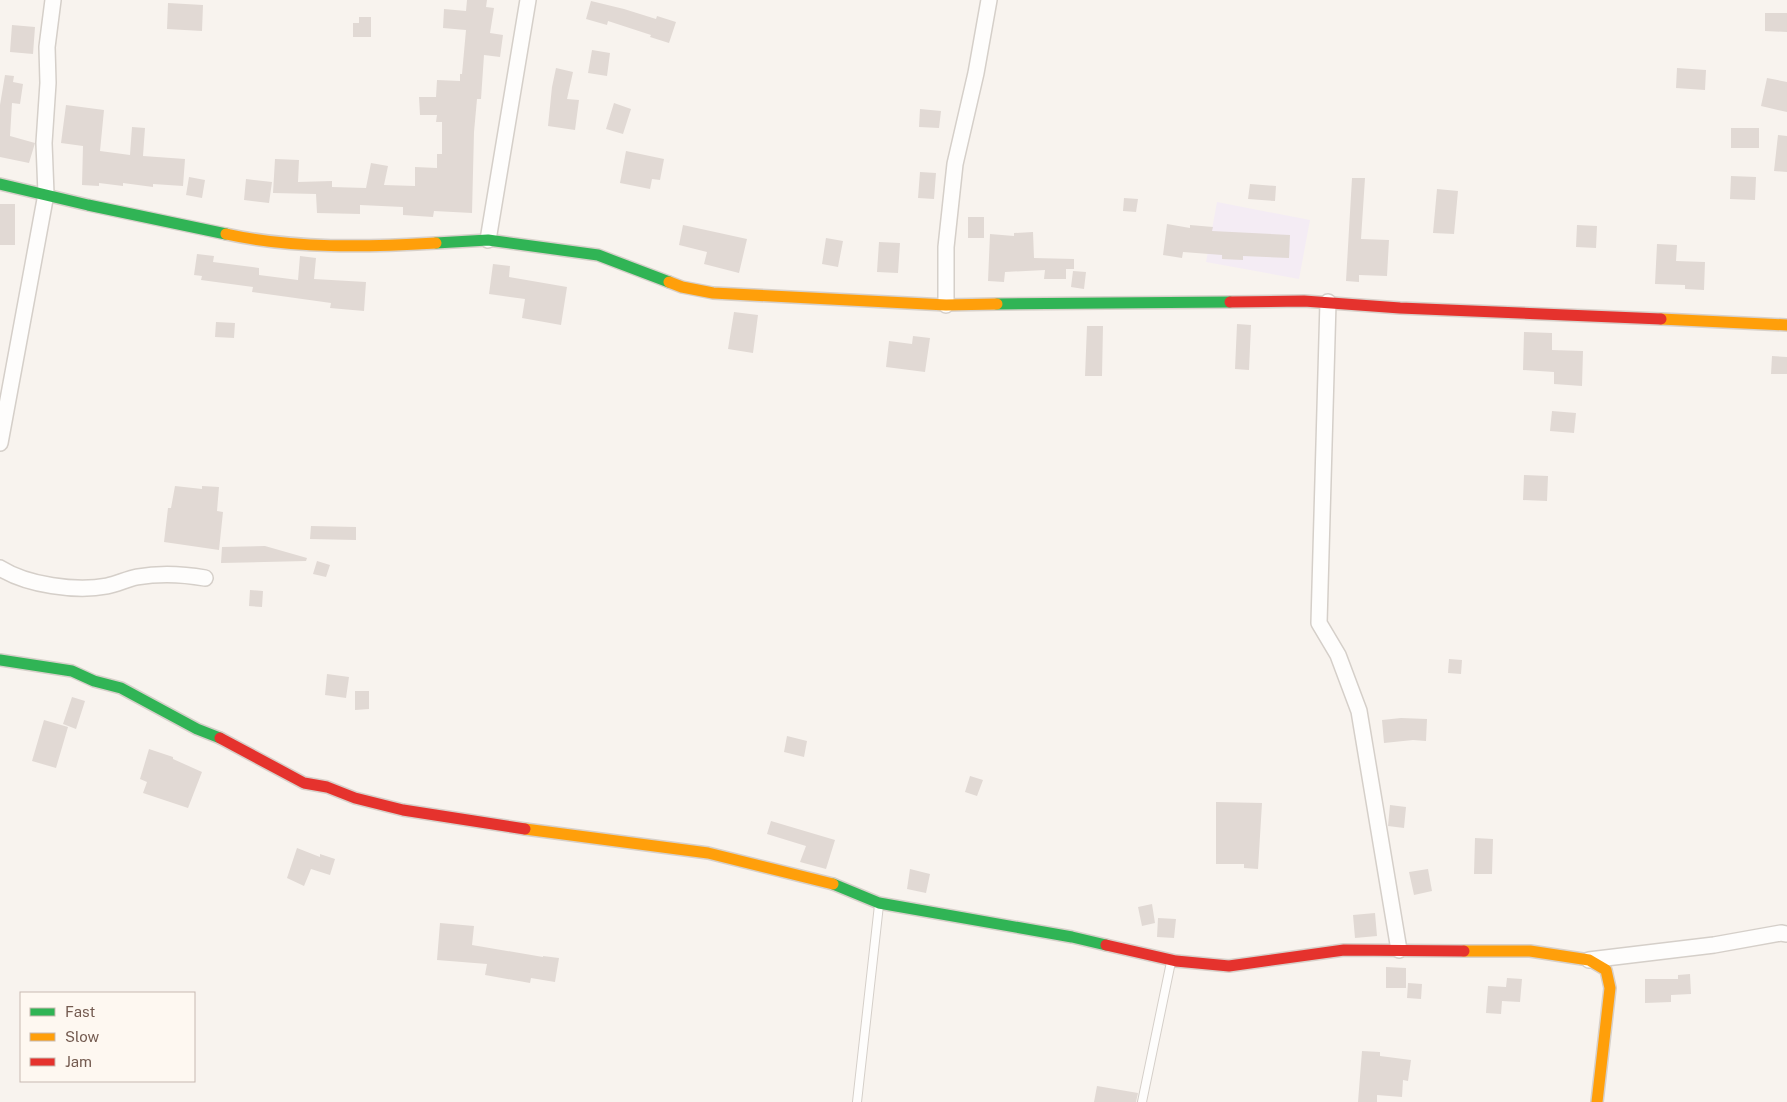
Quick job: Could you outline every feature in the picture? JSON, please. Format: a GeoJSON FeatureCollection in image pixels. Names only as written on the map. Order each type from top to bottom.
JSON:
{"type":"FeatureCollection","features":[{"type":"Feature","properties":{"kind":"street"},"geometry":{"type":"LineString","coordinates":[[0,444],[46,194],[44,143],[48,83],[47,47],[53,0]]}},
{"type":"Feature","properties":{"kind":"street"},"geometry":{"type":"LineString","coordinates":[[488,240],[528,0]]}},
{"type":"Feature","properties":{"kind":"street"},"geometry":{"type":"LineString","coordinates":[[946,305],[946,247],[956,164],[976,73],[989,0]]}},
{"type":"Feature","properties":{"kind":"street"},"geometry":{"type":"LineString","coordinates":[[0,184],[88,205],[254,240],[308,244],[399,245],[488,240],[598,255],[682,287],[701,291],[946,305],[1304,301],[1787,325]]}},
{"type":"Feature","properties":{"kind":"street"},"geometry":{"type":"LineString","coordinates":[[1328,302],[1319,623],[1338,655],[1359,711],[1399,950]]}},
{"type":"Feature","properties":{"kind":"street"},"geometry":{"type":"LineString","coordinates":[[0,568],[10,574],[36,583],[68,588],[107,586],[137,577],[188,575],[205,578]]}},
{"type":"Feature","properties":{"kind":"street"},"geometry":{"type":"LineString","coordinates":[[0,660],[72,671],[94,681],[121,688],[197,729],[226,740],[304,783],[328,787],[355,798],[403,810],[560,835],[708,853],[828,882],[879,903],[1072,937],[1171,960],[1229,966],[1344,950],[1530,951],[1589,960],[1787,934]]}},
{"type":"Feature","properties":{"kind":"street"},"geometry":{"type":"LineString","coordinates":[[1589,960],[1606,970],[1610,988],[1597,1102]]}},
{"type":"Feature","properties":{"kind":"lane"},"geometry":{"type":"LineString","coordinates":[[857,1102],[879,903]]}},
{"type":"Feature","properties":{"kind":"lane"},"geometry":{"type":"LineString","coordinates":[[1142,1102],[1171,960]]}},
{"type":"Feature","properties":{"kind":"shaded area"},"geometry":{"type":"Polygon","coordinates":[[[1217,202],[1310,220],[1299,279],[1206,262],[1217,202]]]}},
{"type":"Feature","properties":{"kind":"building"},"geometry":{"type":"Polygon","coordinates":[[[467,0],[487,0],[486,7],[494,8],[490,33],[503,35],[500,57],[484,55],[481,99],[477,99],[474,132],[472,213],[434,211],[433,217],[403,215],[403,207],[360,205],[360,214],[317,213],[316,194],[273,193],[275,159],[299,160],[298,182],[332,181],[332,187],[366,188],[371,163],[388,166],[384,185],[415,186],[415,167],[437,168],[437,154],[442,154],[442,122],[436,122],[437,115],[420,115],[419,97],[436,97],[437,80],[460,81],[466,30],[443,28],[444,9],[466,11],[467,0]]]}},
{"type":"Feature","properties":{"kind":"building"},"geometry":{"type":"Polygon","coordinates":[[[591,1],[656,19],[657,16],[676,22],[669,43],[608,21],[607,25],[586,19],[591,1]]]}},
{"type":"Feature","properties":{"kind":"building"},"geometry":{"type":"Polygon","coordinates":[[[168,3],[203,5],[202,31],[167,29],[168,3]]]}},
{"type":"Feature","properties":{"kind":"building"},"geometry":{"type":"Polygon","coordinates":[[[1765,13],[1787,13],[1787,32],[1765,31],[1765,13]]]}},
{"type":"Feature","properties":{"kind":"building"},"geometry":{"type":"Polygon","coordinates":[[[359,17],[371,17],[371,37],[353,37],[353,23],[359,23],[359,17]]]}},
{"type":"Feature","properties":{"kind":"building"},"geometry":{"type":"Polygon","coordinates":[[[12,25],[35,27],[33,54],[10,52],[12,25]]]}},
{"type":"Feature","properties":{"kind":"building"},"geometry":{"type":"Polygon","coordinates":[[[592,50],[610,53],[607,76],[588,73],[592,50]]]}},
{"type":"Feature","properties":{"kind":"building"},"geometry":{"type":"Polygon","coordinates":[[[556,68],[573,72],[567,99],[579,100],[575,130],[548,126],[556,68]]]}},
{"type":"Feature","properties":{"kind":"building"},"geometry":{"type":"Polygon","coordinates":[[[1677,68],[1706,70],[1705,90],[1676,88],[1677,68]]]}},
{"type":"Feature","properties":{"kind":"building"},"geometry":{"type":"Polygon","coordinates":[[[5,75],[14,76],[13,82],[23,84],[20,104],[12,103],[10,136],[35,143],[29,163],[0,157],[0,105],[5,75]]]}},
{"type":"Feature","properties":{"kind":"building"},"geometry":{"type":"Polygon","coordinates":[[[1767,78],[1787,82],[1787,112],[1761,106],[1767,78]]]}},
{"type":"Feature","properties":{"kind":"building"},"geometry":{"type":"Polygon","coordinates":[[[614,103],[631,109],[623,134],[606,129],[614,103]]]}},
{"type":"Feature","properties":{"kind":"building"},"geometry":{"type":"Polygon","coordinates":[[[66,105],[104,110],[100,151],[130,155],[132,127],[145,128],[143,156],[185,159],[183,186],[153,184],[153,187],[123,183],[123,186],[99,183],[99,186],[82,185],[83,146],[61,143],[66,105]]]}},
{"type":"Feature","properties":{"kind":"building"},"geometry":{"type":"Polygon","coordinates":[[[920,109],[941,111],[939,128],[919,127],[920,109]]]}},
{"type":"Feature","properties":{"kind":"building"},"geometry":{"type":"Polygon","coordinates":[[[1731,128],[1759,128],[1759,148],[1731,148],[1731,128]]]}},
{"type":"Feature","properties":{"kind":"building"},"geometry":{"type":"Polygon","coordinates":[[[1778,135],[1787,136],[1787,172],[1774,171],[1778,135]]]}},
{"type":"Feature","properties":{"kind":"building"},"geometry":{"type":"Polygon","coordinates":[[[626,151],[664,159],[660,180],[652,179],[650,189],[620,183],[626,151]]]}},
{"type":"Feature","properties":{"kind":"building"},"geometry":{"type":"Polygon","coordinates":[[[920,172],[936,173],[934,199],[918,198],[920,172]]]}},
{"type":"Feature","properties":{"kind":"building"},"geometry":{"type":"Polygon","coordinates":[[[1731,176],[1756,177],[1755,200],[1730,199],[1731,176]]]}},
{"type":"Feature","properties":{"kind":"building"},"geometry":{"type":"Polygon","coordinates":[[[189,177],[205,180],[202,198],[186,195],[189,177]]]}},
{"type":"Feature","properties":{"kind":"building"},"geometry":{"type":"Polygon","coordinates":[[[1352,178],[1365,178],[1361,239],[1389,240],[1387,276],[1359,275],[1359,282],[1346,281],[1352,178]]]}},
{"type":"Feature","properties":{"kind":"building"},"geometry":{"type":"Polygon","coordinates":[[[246,179],[272,182],[269,203],[244,200],[246,179]]]}},
{"type":"Feature","properties":{"kind":"building"},"geometry":{"type":"Polygon","coordinates":[[[1250,184],[1276,186],[1275,201],[1248,199],[1250,184]]]}},
{"type":"Feature","properties":{"kind":"building"},"geometry":{"type":"Polygon","coordinates":[[[1437,189],[1458,191],[1454,234],[1433,233],[1437,189]]]}},
{"type":"Feature","properties":{"kind":"building"},"geometry":{"type":"Polygon","coordinates":[[[1124,198],[1138,199],[1136,212],[1123,211],[1124,198]]]}},
{"type":"Feature","properties":{"kind":"building"},"geometry":{"type":"Polygon","coordinates":[[[0,204],[15,204],[15,245],[0,245],[0,204]]]}},
{"type":"Feature","properties":{"kind":"building"},"geometry":{"type":"Polygon","coordinates":[[[968,217],[984,217],[984,238],[968,238],[968,217]]]}},
{"type":"Feature","properties":{"kind":"building"},"geometry":{"type":"Polygon","coordinates":[[[1167,224],[1190,228],[1190,225],[1213,227],[1212,231],[1290,235],[1289,258],[1243,256],[1243,260],[1222,259],[1222,255],[1183,252],[1182,258],[1163,255],[1167,224]]]}},
{"type":"Feature","properties":{"kind":"building"},"geometry":{"type":"Polygon","coordinates":[[[683,225],[747,239],[739,273],[704,264],[707,252],[679,245],[683,225]]]}},
{"type":"Feature","properties":{"kind":"building"},"geometry":{"type":"Polygon","coordinates":[[[1577,225],[1597,226],[1596,248],[1576,247],[1577,225]]]}},
{"type":"Feature","properties":{"kind":"building"},"geometry":{"type":"Polygon","coordinates":[[[1033,232],[1034,258],[1074,259],[1074,269],[1066,269],[1066,279],[1044,279],[1045,270],[1005,272],[1004,282],[988,281],[990,234],[1014,236],[1014,233],[1033,232]]]}},
{"type":"Feature","properties":{"kind":"building"},"geometry":{"type":"Polygon","coordinates":[[[826,238],[843,241],[838,267],[822,264],[826,238]]]}},
{"type":"Feature","properties":{"kind":"building"},"geometry":{"type":"Polygon","coordinates":[[[879,242],[900,243],[898,273],[877,272],[879,242]]]}},
{"type":"Feature","properties":{"kind":"building"},"geometry":{"type":"Polygon","coordinates":[[[1657,244],[1677,245],[1676,261],[1705,262],[1704,290],[1685,289],[1685,285],[1655,284],[1657,244]]]}},
{"type":"Feature","properties":{"kind":"building"},"geometry":{"type":"Polygon","coordinates":[[[197,254],[214,256],[213,262],[259,268],[259,275],[298,280],[300,256],[316,258],[314,279],[366,282],[364,311],[330,308],[331,303],[252,292],[253,287],[201,280],[202,276],[194,275],[197,254]]]}},
{"type":"Feature","properties":{"kind":"building"},"geometry":{"type":"Polygon","coordinates":[[[493,264],[510,266],[509,277],[567,287],[561,325],[522,318],[525,299],[489,294],[493,264]]]}},
{"type":"Feature","properties":{"kind":"building"},"geometry":{"type":"Polygon","coordinates":[[[1073,271],[1086,272],[1084,289],[1071,287],[1073,271]]]}},
{"type":"Feature","properties":{"kind":"building"},"geometry":{"type":"Polygon","coordinates":[[[734,312],[758,315],[753,353],[728,349],[734,312]]]}},
{"type":"Feature","properties":{"kind":"building"},"geometry":{"type":"Polygon","coordinates":[[[216,322],[235,323],[234,338],[215,337],[216,322]]]}},
{"type":"Feature","properties":{"kind":"building"},"geometry":{"type":"Polygon","coordinates":[[[1237,324],[1251,325],[1249,370],[1235,369],[1237,324]]]}},
{"type":"Feature","properties":{"kind":"building"},"geometry":{"type":"Polygon","coordinates":[[[1087,326],[1103,326],[1102,376],[1085,376],[1087,326]]]}},
{"type":"Feature","properties":{"kind":"building"},"geometry":{"type":"Polygon","coordinates":[[[1524,332],[1552,333],[1552,350],[1583,351],[1582,386],[1554,384],[1554,372],[1523,370],[1524,332]]]}},
{"type":"Feature","properties":{"kind":"building"},"geometry":{"type":"Polygon","coordinates":[[[913,336],[930,338],[925,372],[886,367],[889,341],[912,344],[913,336]]]}},
{"type":"Feature","properties":{"kind":"building"},"geometry":{"type":"Polygon","coordinates":[[[1772,356],[1787,357],[1787,374],[1771,374],[1772,356]]]}},
{"type":"Feature","properties":{"kind":"building"},"geometry":{"type":"Polygon","coordinates":[[[1552,411],[1576,413],[1574,433],[1550,431],[1552,411]]]}},
{"type":"Feature","properties":{"kind":"building"},"geometry":{"type":"Polygon","coordinates":[[[1524,475],[1548,476],[1547,501],[1523,500],[1524,475]]]}},
{"type":"Feature","properties":{"kind":"building"},"geometry":{"type":"Polygon","coordinates":[[[175,486],[202,489],[202,486],[219,487],[217,511],[223,512],[219,550],[164,542],[168,508],[171,508],[175,486]]]}},
{"type":"Feature","properties":{"kind":"building"},"geometry":{"type":"Polygon","coordinates":[[[311,526],[356,527],[356,540],[310,539],[311,526]]]}},
{"type":"Feature","properties":{"kind":"building"},"geometry":{"type":"Polygon","coordinates":[[[265,546],[307,558],[306,561],[221,563],[222,547],[265,546]]]}},
{"type":"Feature","properties":{"kind":"building"},"geometry":{"type":"Polygon","coordinates":[[[317,561],[330,565],[326,577],[313,574],[317,561]]]}},
{"type":"Feature","properties":{"kind":"building"},"geometry":{"type":"Polygon","coordinates":[[[250,590],[263,591],[262,607],[249,606],[250,590]]]}},
{"type":"Feature","properties":{"kind":"building"},"geometry":{"type":"Polygon","coordinates":[[[1449,659],[1462,660],[1461,674],[1448,673],[1449,659]]]}},
{"type":"Feature","properties":{"kind":"building"},"geometry":{"type":"Polygon","coordinates":[[[327,674],[349,677],[346,698],[325,695],[327,674]]]}},
{"type":"Feature","properties":{"kind":"building"},"geometry":{"type":"Polygon","coordinates":[[[355,691],[369,691],[369,709],[355,710],[355,691]]]}},
{"type":"Feature","properties":{"kind":"building"},"geometry":{"type":"Polygon","coordinates":[[[72,697],[85,701],[76,729],[63,724],[72,697]]]}},
{"type":"Feature","properties":{"kind":"building"},"geometry":{"type":"Polygon","coordinates":[[[1401,718],[1427,719],[1426,741],[1413,740],[1384,743],[1382,720],[1401,718]]]}},
{"type":"Feature","properties":{"kind":"building"},"geometry":{"type":"Polygon","coordinates":[[[44,720],[68,727],[56,768],[32,761],[44,720]]]}},
{"type":"Feature","properties":{"kind":"building"},"geometry":{"type":"Polygon","coordinates":[[[787,736],[807,741],[804,757],[784,752],[787,736]]]}},
{"type":"Feature","properties":{"kind":"building"},"geometry":{"type":"Polygon","coordinates":[[[149,749],[173,757],[173,759],[202,772],[188,808],[143,793],[147,782],[140,779],[149,749]]]}},
{"type":"Feature","properties":{"kind":"building"},"geometry":{"type":"Polygon","coordinates":[[[970,776],[983,780],[977,796],[965,792],[970,776]]]}},
{"type":"Feature","properties":{"kind":"building"},"geometry":{"type":"Polygon","coordinates":[[[1216,802],[1262,803],[1258,869],[1244,868],[1244,864],[1216,864],[1216,802]]]}},
{"type":"Feature","properties":{"kind":"building"},"geometry":{"type":"Polygon","coordinates":[[[1390,805],[1406,807],[1404,828],[1388,826],[1390,805]]]}},
{"type":"Feature","properties":{"kind":"building"},"geometry":{"type":"Polygon","coordinates":[[[771,821],[835,840],[826,869],[800,862],[806,846],[767,834],[771,821]]]}},
{"type":"Feature","properties":{"kind":"building"},"geometry":{"type":"Polygon","coordinates":[[[1475,838],[1493,839],[1492,874],[1474,874],[1475,838]]]}},
{"type":"Feature","properties":{"kind":"building"},"geometry":{"type":"Polygon","coordinates":[[[297,848],[320,857],[320,854],[335,859],[330,875],[311,869],[304,886],[287,878],[297,848]]]}},
{"type":"Feature","properties":{"kind":"building"},"geometry":{"type":"Polygon","coordinates":[[[910,869],[930,874],[926,893],[907,889],[910,869]]]}},
{"type":"Feature","properties":{"kind":"building"},"geometry":{"type":"Polygon","coordinates":[[[1428,869],[1432,891],[1414,895],[1409,872],[1428,869]]]}},
{"type":"Feature","properties":{"kind":"building"},"geometry":{"type":"Polygon","coordinates":[[[1152,904],[1155,923],[1142,926],[1138,907],[1152,904]]]}},
{"type":"Feature","properties":{"kind":"building"},"geometry":{"type":"Polygon","coordinates":[[[1375,913],[1377,936],[1355,938],[1353,915],[1375,913]]]}},
{"type":"Feature","properties":{"kind":"building"},"geometry":{"type":"Polygon","coordinates":[[[1158,918],[1176,919],[1174,938],[1157,937],[1158,918]]]}},
{"type":"Feature","properties":{"kind":"building"},"geometry":{"type":"Polygon","coordinates":[[[440,923],[474,926],[472,945],[559,958],[555,982],[531,978],[530,983],[485,975],[487,964],[437,960],[440,923]]]}},
{"type":"Feature","properties":{"kind":"building"},"geometry":{"type":"Polygon","coordinates":[[[1386,967],[1406,968],[1406,988],[1386,988],[1386,967]]]}},
{"type":"Feature","properties":{"kind":"building"},"geometry":{"type":"Polygon","coordinates":[[[1690,974],[1691,994],[1671,995],[1671,1002],[1645,1003],[1645,979],[1678,979],[1678,975],[1690,974]]]}},
{"type":"Feature","properties":{"kind":"building"},"geometry":{"type":"Polygon","coordinates":[[[1507,978],[1522,979],[1520,1002],[1502,1001],[1501,1014],[1486,1013],[1488,986],[1506,987],[1507,978]]]}},
{"type":"Feature","properties":{"kind":"building"},"geometry":{"type":"Polygon","coordinates":[[[1408,983],[1422,984],[1421,999],[1407,998],[1408,983]]]}},
{"type":"Feature","properties":{"kind":"building"},"geometry":{"type":"Polygon","coordinates":[[[1362,1051],[1380,1052],[1380,1056],[1411,1060],[1408,1081],[1403,1080],[1402,1097],[1377,1095],[1377,1102],[1358,1102],[1362,1051]]]}},
{"type":"Feature","properties":{"kind":"building"},"geometry":{"type":"Polygon","coordinates":[[[1097,1086],[1138,1093],[1136,1102],[1094,1102],[1097,1086]]]}},
{"type":"Feature","properties":{"kind":"traffic: fast"},"geometry":{"type":"LineString","coordinates":[[0,184],[226,234]]}},
{"type":"Feature","properties":{"kind":"traffic: fast"},"geometry":{"type":"LineString","coordinates":[[436,243],[488,240],[598,255],[669,282]]}},
{"type":"Feature","properties":{"kind":"traffic: fast"},"geometry":{"type":"LineString","coordinates":[[997,304],[1230,302]]}},
{"type":"Feature","properties":{"kind":"traffic: fast"},"geometry":{"type":"LineString","coordinates":[[0,660],[72,671],[94,681],[121,688],[197,729],[220,738]]}},
{"type":"Feature","properties":{"kind":"traffic: fast"},"geometry":{"type":"LineString","coordinates":[[833,884],[879,903],[1072,937],[1106,945]]}},
{"type":"Feature","properties":{"kind":"traffic: slow"},"geometry":{"type":"LineString","coordinates":[[226,234],[278,242],[331,246],[436,243]]}},
{"type":"Feature","properties":{"kind":"traffic: slow"},"geometry":{"type":"LineString","coordinates":[[669,282],[682,287],[713,293],[946,305],[997,304]]}},
{"type":"Feature","properties":{"kind":"traffic: slow"},"geometry":{"type":"LineString","coordinates":[[1661,319],[1787,325]]}},
{"type":"Feature","properties":{"kind":"traffic: slow"},"geometry":{"type":"LineString","coordinates":[[525,829],[708,853],[833,884]]}},
{"type":"Feature","properties":{"kind":"traffic: slow"},"geometry":{"type":"LineString","coordinates":[[1464,951],[1530,951],[1589,960],[1606,970],[1610,988],[1597,1102]]}},
{"type":"Feature","properties":{"kind":"traffic: jam"},"geometry":{"type":"LineString","coordinates":[[1230,302],[1304,301],[1400,308],[1661,319]]}},
{"type":"Feature","properties":{"kind":"traffic: jam"},"geometry":{"type":"LineString","coordinates":[[220,738],[304,783],[327,787],[355,798],[403,810],[525,829]]}},
{"type":"Feature","properties":{"kind":"traffic: jam"},"geometry":{"type":"LineString","coordinates":[[1106,945],[1176,961],[1229,966],[1344,950],[1464,951]]}}]}
